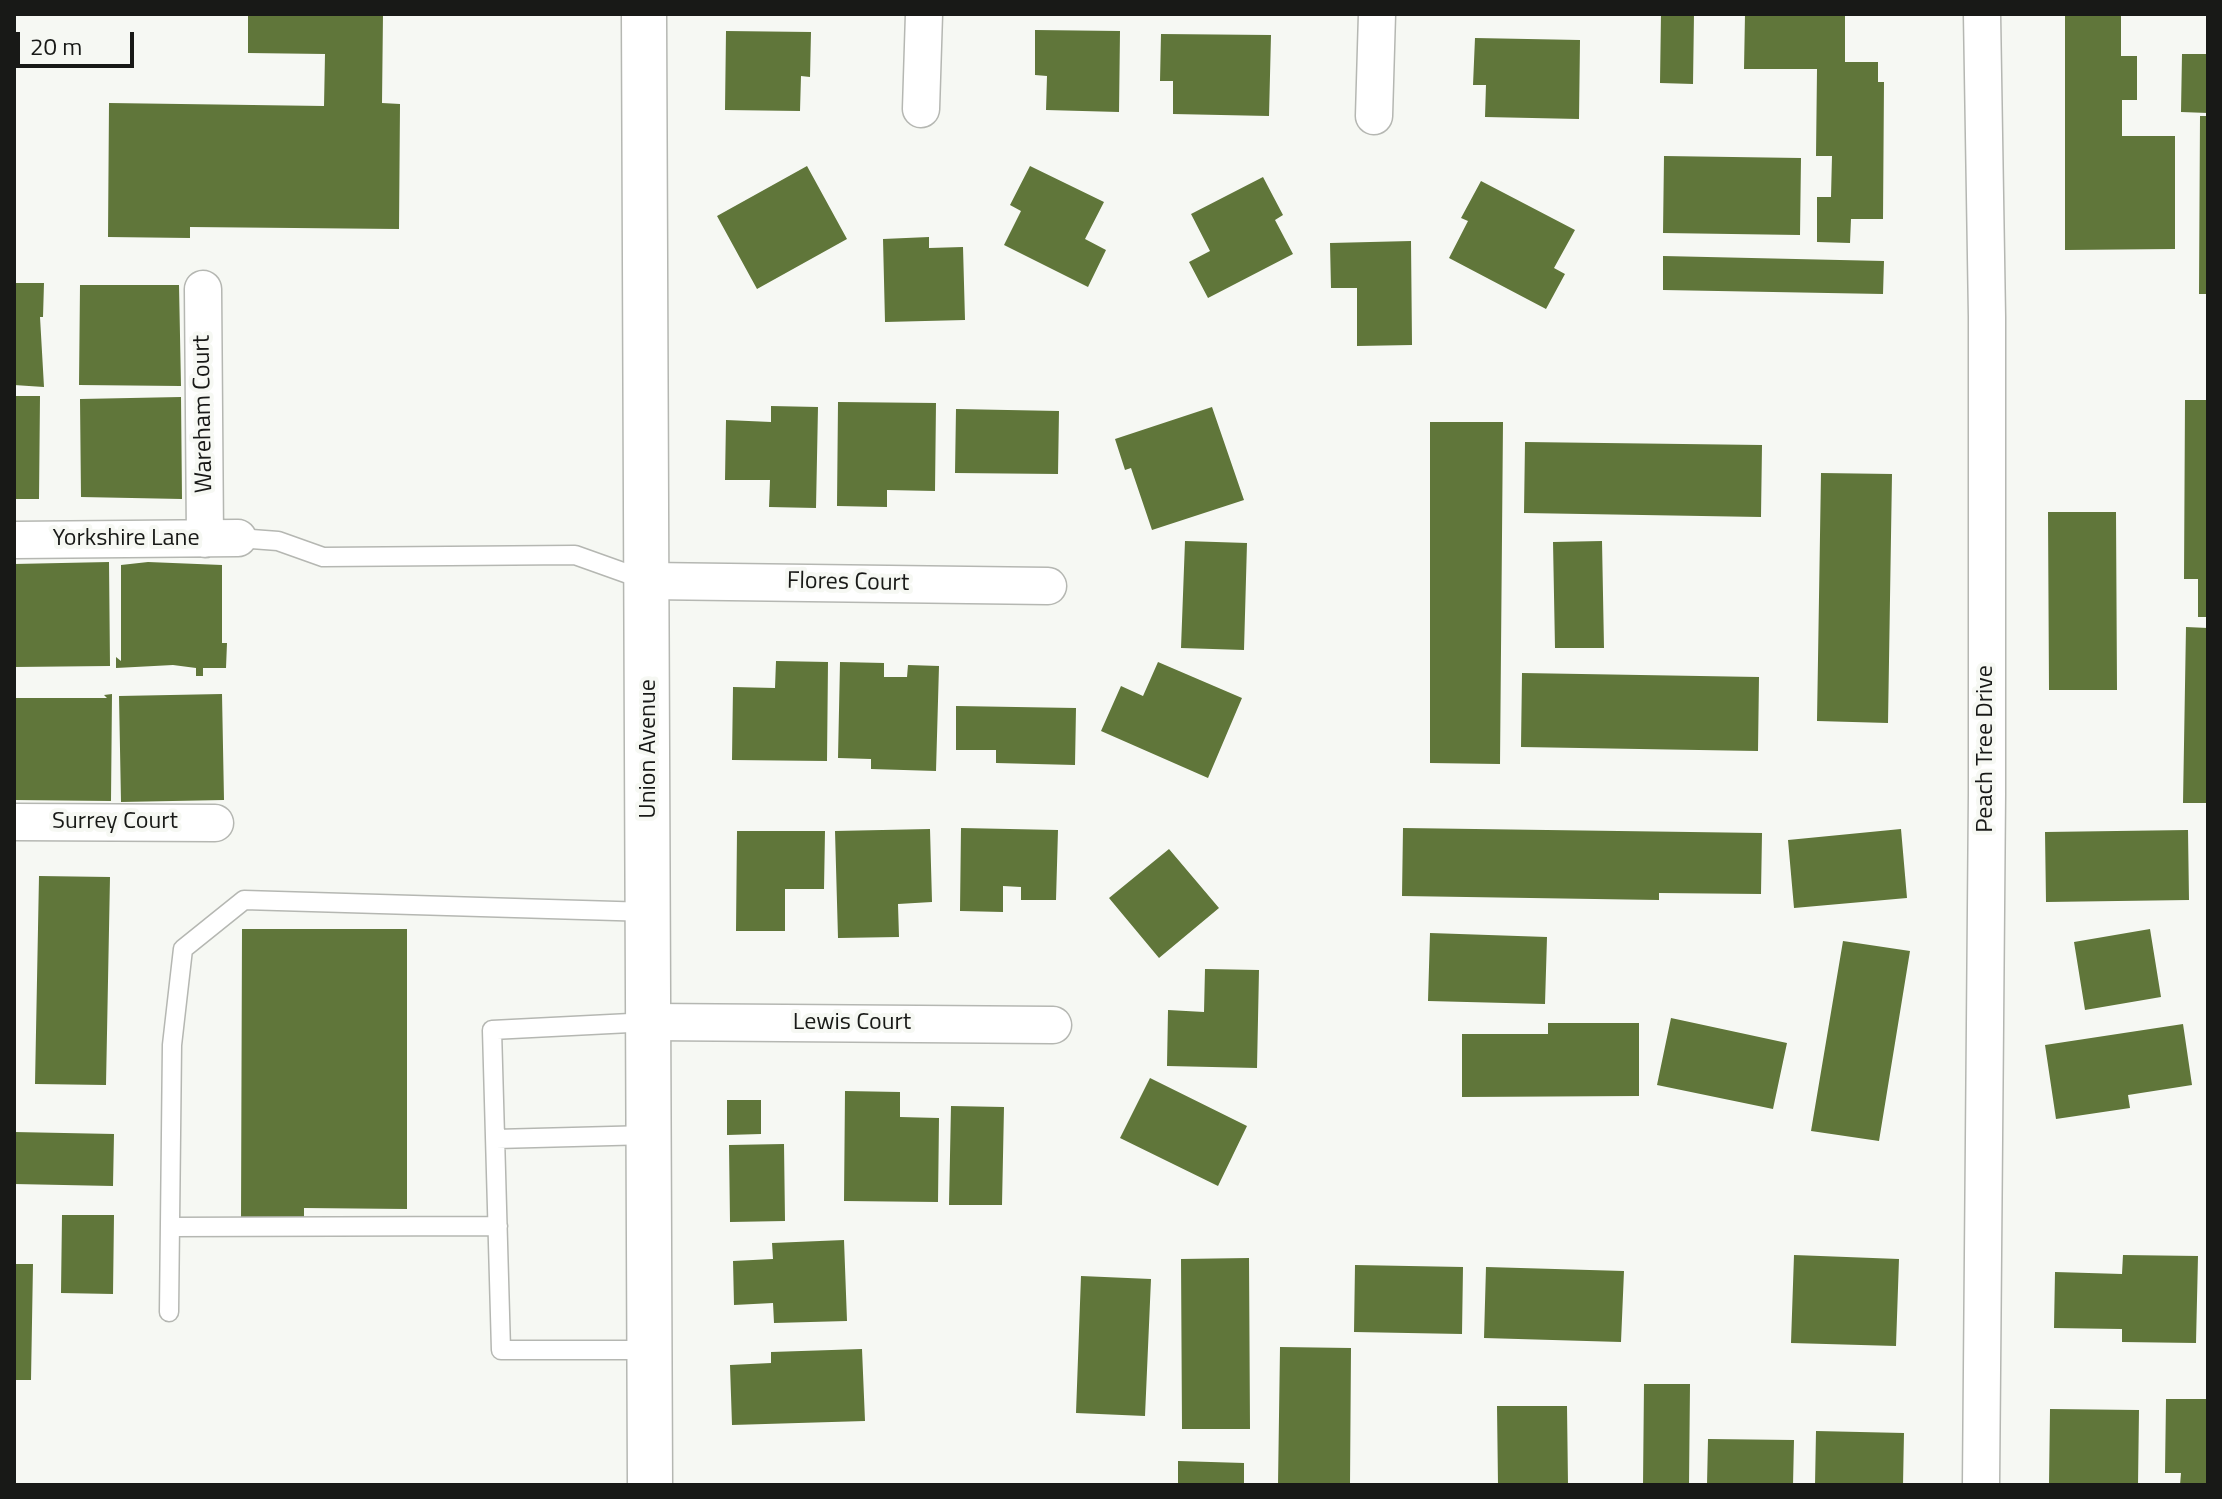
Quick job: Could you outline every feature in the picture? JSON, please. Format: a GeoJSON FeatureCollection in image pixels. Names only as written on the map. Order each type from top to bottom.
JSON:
{"type":"FeatureCollection","features":[{"type":"Feature","properties":{"kind":"street","name":"Union Avenue"},"geometry":{"type":"LineString","coordinates":[[644,14],[649,581],[650,1485]]}},
{"type":"Feature","properties":{"kind":"street"},"geometry":{"type":"LineString","coordinates":[[921,109],[924,14]]}},
{"type":"Feature","properties":{"kind":"street"},"geometry":{"type":"LineString","coordinates":[[1374,116],[1377,14]]}},
{"type":"Feature","properties":{"kind":"street","name":"Peach Tree Drive"},"geometry":{"type":"LineString","coordinates":[[1981,1485],[1987,794],[1987,317],[1982,14]]}},
{"type":"Feature","properties":{"kind":"street","name":"Wareham Court"},"geometry":{"type":"LineString","coordinates":[[203,289],[222,539]]}},
{"type":"Feature","properties":{"kind":"street","name":"Yorkshire Lane"},"geometry":{"type":"LineString","coordinates":[[14,540],[222,539]]}},
{"type":"Feature","properties":{"kind":"street","name":"Flores Court"},"geometry":{"type":"LineString","coordinates":[[649,581],[1048,586]]}},
{"type":"Feature","properties":{"kind":"street","name":"Surrey Court"},"geometry":{"type":"LineString","coordinates":[[14,822],[215,823]]}},
{"type":"Feature","properties":{"kind":"street","name":"Lewis Court"},"geometry":{"type":"LineString","coordinates":[[650,1022],[1053,1025]]}},
{"type":"Feature","properties":{"kind":"lane"},"geometry":{"type":"LineString","coordinates":[[222,539],[278,541],[323,557],[575,555],[649,581]]}},
{"type":"Feature","properties":{"kind":"lane"},"geometry":{"type":"LineString","coordinates":[[169,1312],[172,1045],[183,949],[244,900],[650,912]]}},
{"type":"Feature","properties":{"kind":"lane"},"geometry":{"type":"LineString","coordinates":[[650,1022],[492,1030],[501,1350],[652,1350]]}},
{"type":"Feature","properties":{"kind":"lane"},"geometry":{"type":"LineString","coordinates":[[496,1139],[651,1135]]}},
{"type":"Feature","properties":{"kind":"lane"},"geometry":{"type":"LineString","coordinates":[[170,1227],[498,1226]]}},
{"type":"Feature","properties":{"kind":"building"},"geometry":{"type":"Polygon","coordinates":[[[248,14],[383,14],[382,103],[400,104],[399,229],[190,227],[190,238],[108,237],[109,103],[324,106],[325,54],[248,53],[248,14]]]}},
{"type":"Feature","properties":{"kind":"building"},"geometry":{"type":"Polygon","coordinates":[[[1661,14],[1694,14],[1693,84],[1660,83],[1661,14]]]}},
{"type":"Feature","properties":{"kind":"building"},"geometry":{"type":"Polygon","coordinates":[[[1745,14],[1845,14],[1845,62],[1878,62],[1878,82],[1884,82],[1883,219],[1851,219],[1850,243],[1817,242],[1817,197],[1831,197],[1832,156],[1816,156],[1817,69],[1744,69],[1745,14]]]}},
{"type":"Feature","properties":{"kind":"building"},"geometry":{"type":"Polygon","coordinates":[[[2065,14],[2121,14],[2121,56],[2137,56],[2137,100],[2122,100],[2122,136],[2175,136],[2175,249],[2065,250],[2065,14]]]}},
{"type":"Feature","properties":{"kind":"building"},"geometry":{"type":"Polygon","coordinates":[[[1035,30],[1120,31],[1119,112],[1046,110],[1047,76],[1035,75],[1035,30]]]}},
{"type":"Feature","properties":{"kind":"building"},"geometry":{"type":"Polygon","coordinates":[[[726,31],[811,32],[810,77],[801,76],[800,111],[725,110],[726,31]]]}},
{"type":"Feature","properties":{"kind":"building"},"geometry":{"type":"Polygon","coordinates":[[[1161,34],[1271,35],[1269,116],[1173,114],[1173,81],[1160,81],[1161,34]]]}},
{"type":"Feature","properties":{"kind":"building"},"geometry":{"type":"Polygon","coordinates":[[[1475,38],[1580,40],[1579,119],[1485,117],[1486,85],[1473,85],[1475,38]]]}},
{"type":"Feature","properties":{"kind":"building"},"geometry":{"type":"Polygon","coordinates":[[[2182,54],[2208,54],[2208,113],[2181,112],[2182,54]]]}},
{"type":"Feature","properties":{"kind":"building"},"geometry":{"type":"Polygon","coordinates":[[[2200,116],[2208,116],[2208,294],[2199,294],[2200,116]]]}},
{"type":"Feature","properties":{"kind":"building"},"geometry":{"type":"Polygon","coordinates":[[[1664,156],[1801,158],[1800,235],[1663,233],[1664,156]]]}},
{"type":"Feature","properties":{"kind":"building"},"geometry":{"type":"Polygon","coordinates":[[[807,166],[847,239],[757,289],[717,216],[807,166]]]}},
{"type":"Feature","properties":{"kind":"building"},"geometry":{"type":"Polygon","coordinates":[[[1030,166],[1104,202],[1085,239],[1106,250],[1088,287],[1004,245],[1021,211],[1010,205],[1030,166]]]}},
{"type":"Feature","properties":{"kind":"building"},"geometry":{"type":"Polygon","coordinates":[[[1263,177],[1283,215],[1275,220],[1293,254],[1208,298],[1189,262],[1210,251],[1191,214],[1263,177]]]}},
{"type":"Feature","properties":{"kind":"building"},"geometry":{"type":"Polygon","coordinates":[[[1481,181],[1575,230],[1554,268],[1565,274],[1546,309],[1449,258],[1468,221],[1461,218],[1481,181]]]}},
{"type":"Feature","properties":{"kind":"building"},"geometry":{"type":"Polygon","coordinates":[[[929,237],[929,248],[963,247],[965,320],[885,322],[883,239],[929,237]]]}},
{"type":"Feature","properties":{"kind":"building"},"geometry":{"type":"Polygon","coordinates":[[[1411,241],[1412,345],[1357,346],[1357,288],[1331,288],[1330,243],[1411,241]]]}},
{"type":"Feature","properties":{"kind":"building"},"geometry":{"type":"Polygon","coordinates":[[[1663,256],[1884,261],[1883,294],[1663,290],[1663,256]]]}},
{"type":"Feature","properties":{"kind":"building"},"geometry":{"type":"Polygon","coordinates":[[[14,283],[44,283],[43,317],[40,317],[44,387],[14,385],[14,283]]]}},
{"type":"Feature","properties":{"kind":"building"},"geometry":{"type":"Polygon","coordinates":[[[80,285],[179,285],[181,386],[79,385],[80,285]]]}},
{"type":"Feature","properties":{"kind":"building"},"geometry":{"type":"Polygon","coordinates":[[[14,396],[40,396],[39,499],[14,499],[14,396]]]}},
{"type":"Feature","properties":{"kind":"building"},"geometry":{"type":"Polygon","coordinates":[[[181,397],[182,499],[81,497],[80,399],[181,397]]]}},
{"type":"Feature","properties":{"kind":"building"},"geometry":{"type":"Polygon","coordinates":[[[2185,400],[2208,400],[2208,617],[2198,617],[2198,579],[2184,579],[2185,400]]]}},
{"type":"Feature","properties":{"kind":"building"},"geometry":{"type":"Polygon","coordinates":[[[838,402],[936,403],[935,491],[887,490],[887,507],[837,506],[838,402]]]}},
{"type":"Feature","properties":{"kind":"building"},"geometry":{"type":"Polygon","coordinates":[[[771,406],[818,407],[816,508],[769,507],[770,480],[725,480],[726,420],[771,422],[771,406]]]}},
{"type":"Feature","properties":{"kind":"building"},"geometry":{"type":"Polygon","coordinates":[[[1212,407],[1244,500],[1152,530],[1131,468],[1125,470],[1115,439],[1212,407]]]}},
{"type":"Feature","properties":{"kind":"building"},"geometry":{"type":"Polygon","coordinates":[[[956,409],[1059,411],[1058,474],[955,473],[956,409]]]}},
{"type":"Feature","properties":{"kind":"building"},"geometry":{"type":"Polygon","coordinates":[[[1430,422],[1503,422],[1500,764],[1430,763],[1430,422]]]}},
{"type":"Feature","properties":{"kind":"building"},"geometry":{"type":"Polygon","coordinates":[[[1525,442],[1762,445],[1761,517],[1524,513],[1525,442]]]}},
{"type":"Feature","properties":{"kind":"building"},"geometry":{"type":"Polygon","coordinates":[[[1821,473],[1892,474],[1888,723],[1817,721],[1821,473]]]}},
{"type":"Feature","properties":{"kind":"building"},"geometry":{"type":"Polygon","coordinates":[[[2048,512],[2116,512],[2117,690],[2049,690],[2048,512]]]}},
{"type":"Feature","properties":{"kind":"building"},"geometry":{"type":"Polygon","coordinates":[[[1185,541],[1247,543],[1244,650],[1181,648],[1185,541]]]}},
{"type":"Feature","properties":{"kind":"building"},"geometry":{"type":"Polygon","coordinates":[[[1602,541],[1604,648],[1555,648],[1553,542],[1602,541]]]}},
{"type":"Feature","properties":{"kind":"building"},"geometry":{"type":"Polygon","coordinates":[[[109,562],[110,666],[14,667],[14,564],[109,562]]]}},
{"type":"Feature","properties":{"kind":"building"},"geometry":{"type":"Polygon","coordinates":[[[148,562],[222,565],[222,643],[227,643],[226,668],[203,668],[203,676],[196,676],[196,668],[173,665],[116,668],[116,657],[121,661],[121,565],[148,562]]]}},
{"type":"Feature","properties":{"kind":"building"},"geometry":{"type":"Polygon","coordinates":[[[2186,627],[2208,628],[2208,803],[2183,803],[2186,627]]]}},
{"type":"Feature","properties":{"kind":"building"},"geometry":{"type":"Polygon","coordinates":[[[776,661],[828,662],[827,761],[732,760],[733,687],[775,688],[776,661]]]}},
{"type":"Feature","properties":{"kind":"building"},"geometry":{"type":"Polygon","coordinates":[[[840,662],[884,663],[884,677],[907,677],[908,665],[939,666],[936,771],[871,769],[871,759],[838,758],[840,662]]]}},
{"type":"Feature","properties":{"kind":"building"},"geometry":{"type":"Polygon","coordinates":[[[1158,662],[1242,698],[1208,778],[1101,731],[1121,686],[1143,696],[1158,662]]]}},
{"type":"Feature","properties":{"kind":"building"},"geometry":{"type":"Polygon","coordinates":[[[1522,673],[1759,677],[1758,751],[1521,747],[1522,673]]]}},
{"type":"Feature","properties":{"kind":"building"},"geometry":{"type":"Polygon","coordinates":[[[112,694],[111,801],[14,800],[14,698],[107,698],[104,695],[112,694]]]}},
{"type":"Feature","properties":{"kind":"building"},"geometry":{"type":"Polygon","coordinates":[[[222,694],[224,800],[121,802],[119,696],[222,694]]]}},
{"type":"Feature","properties":{"kind":"building"},"geometry":{"type":"Polygon","coordinates":[[[956,706],[1076,708],[1075,765],[996,763],[996,750],[956,750],[956,706]]]}},
{"type":"Feature","properties":{"kind":"building"},"geometry":{"type":"Polygon","coordinates":[[[961,828],[1058,830],[1056,900],[1021,900],[1021,887],[1003,886],[1003,912],[960,911],[961,828]]]}},
{"type":"Feature","properties":{"kind":"building"},"geometry":{"type":"Polygon","coordinates":[[[1403,828],[1762,833],[1761,894],[1659,893],[1659,900],[1402,896],[1403,828]]]}},
{"type":"Feature","properties":{"kind":"building"},"geometry":{"type":"Polygon","coordinates":[[[930,829],[932,902],[898,904],[899,937],[838,938],[835,831],[930,829]]]}},
{"type":"Feature","properties":{"kind":"building"},"geometry":{"type":"Polygon","coordinates":[[[1901,829],[1907,898],[1794,908],[1788,840],[1901,829]]]}},
{"type":"Feature","properties":{"kind":"building"},"geometry":{"type":"Polygon","coordinates":[[[2188,830],[2189,900],[2046,902],[2045,832],[2188,830]]]}},
{"type":"Feature","properties":{"kind":"building"},"geometry":{"type":"Polygon","coordinates":[[[737,831],[825,831],[824,889],[785,889],[785,931],[736,931],[737,831]]]}},
{"type":"Feature","properties":{"kind":"building"},"geometry":{"type":"Polygon","coordinates":[[[1169,849],[1219,908],[1159,958],[1109,898],[1169,849]]]}},
{"type":"Feature","properties":{"kind":"building"},"geometry":{"type":"Polygon","coordinates":[[[39,876],[110,877],[106,1085],[35,1084],[39,876]]]}},
{"type":"Feature","properties":{"kind":"building"},"geometry":{"type":"Polygon","coordinates":[[[242,929],[407,929],[407,1209],[304,1208],[304,1219],[241,1219],[242,929]]]}},
{"type":"Feature","properties":{"kind":"building"},"geometry":{"type":"Polygon","coordinates":[[[2150,929],[2161,997],[2085,1010],[2074,942],[2150,929]]]}},
{"type":"Feature","properties":{"kind":"building"},"geometry":{"type":"Polygon","coordinates":[[[1430,933],[1547,937],[1545,1004],[1428,1001],[1430,933]]]}},
{"type":"Feature","properties":{"kind":"building"},"geometry":{"type":"Polygon","coordinates":[[[1843,941],[1910,951],[1879,1141],[1811,1131],[1843,941]]]}},
{"type":"Feature","properties":{"kind":"building"},"geometry":{"type":"Polygon","coordinates":[[[1205,969],[1259,970],[1257,1068],[1167,1066],[1168,1010],[1204,1012],[1205,969]]]}},
{"type":"Feature","properties":{"kind":"building"},"geometry":{"type":"Polygon","coordinates":[[[1671,1018],[1787,1043],[1773,1109],[1657,1085],[1671,1018]]]}},
{"type":"Feature","properties":{"kind":"building"},"geometry":{"type":"Polygon","coordinates":[[[1548,1023],[1639,1023],[1639,1096],[1462,1097],[1462,1034],[1548,1034],[1548,1023]]]}},
{"type":"Feature","properties":{"kind":"building"},"geometry":{"type":"Polygon","coordinates":[[[2183,1024],[2192,1085],[2128,1095],[2130,1108],[2056,1119],[2045,1045],[2183,1024]]]}},
{"type":"Feature","properties":{"kind":"building"},"geometry":{"type":"Polygon","coordinates":[[[1150,1078],[1247,1126],[1218,1186],[1120,1138],[1150,1078]]]}},
{"type":"Feature","properties":{"kind":"building"},"geometry":{"type":"Polygon","coordinates":[[[845,1091],[900,1092],[900,1117],[939,1118],[938,1202],[844,1201],[845,1091]]]}},
{"type":"Feature","properties":{"kind":"building"},"geometry":{"type":"Polygon","coordinates":[[[727,1100],[761,1100],[761,1134],[727,1135],[727,1100]]]}},
{"type":"Feature","properties":{"kind":"building"},"geometry":{"type":"Polygon","coordinates":[[[951,1106],[1004,1107],[1002,1205],[949,1205],[951,1106]]]}},
{"type":"Feature","properties":{"kind":"building"},"geometry":{"type":"Polygon","coordinates":[[[14,1132],[114,1134],[113,1186],[14,1184],[14,1132]]]}},
{"type":"Feature","properties":{"kind":"building"},"geometry":{"type":"Polygon","coordinates":[[[784,1144],[785,1221],[730,1222],[729,1145],[784,1144]]]}},
{"type":"Feature","properties":{"kind":"building"},"geometry":{"type":"Polygon","coordinates":[[[62,1215],[114,1215],[113,1294],[61,1293],[62,1215]]]}},
{"type":"Feature","properties":{"kind":"building"},"geometry":{"type":"Polygon","coordinates":[[[844,1240],[847,1321],[774,1323],[773,1303],[734,1305],[733,1261],[773,1259],[772,1243],[844,1240]]]}},
{"type":"Feature","properties":{"kind":"building"},"geometry":{"type":"Polygon","coordinates":[[[1794,1255],[1899,1259],[1896,1346],[1791,1343],[1794,1255]]]}},
{"type":"Feature","properties":{"kind":"building"},"geometry":{"type":"Polygon","coordinates":[[[2123,1255],[2198,1256],[2196,1343],[2122,1342],[2122,1329],[2054,1328],[2055,1272],[2122,1274],[2123,1255]]]}},
{"type":"Feature","properties":{"kind":"building"},"geometry":{"type":"Polygon","coordinates":[[[1249,1258],[1250,1429],[1182,1429],[1181,1259],[1249,1258]]]}},
{"type":"Feature","properties":{"kind":"building"},"geometry":{"type":"Polygon","coordinates":[[[14,1264],[33,1264],[31,1380],[14,1380],[14,1264]]]}},
{"type":"Feature","properties":{"kind":"building"},"geometry":{"type":"Polygon","coordinates":[[[1355,1265],[1463,1267],[1462,1334],[1354,1332],[1355,1265]]]}},
{"type":"Feature","properties":{"kind":"building"},"geometry":{"type":"Polygon","coordinates":[[[1486,1267],[1624,1271],[1621,1342],[1484,1338],[1486,1267]]]}},
{"type":"Feature","properties":{"kind":"building"},"geometry":{"type":"Polygon","coordinates":[[[1081,1276],[1151,1279],[1145,1416],[1076,1413],[1081,1276]]]}},
{"type":"Feature","properties":{"kind":"building"},"geometry":{"type":"Polygon","coordinates":[[[1280,1347],[1351,1348],[1350,1485],[1278,1485],[1280,1347]]]}},
{"type":"Feature","properties":{"kind":"building"},"geometry":{"type":"Polygon","coordinates":[[[862,1349],[865,1421],[732,1425],[730,1365],[771,1363],[771,1352],[862,1349]]]}},
{"type":"Feature","properties":{"kind":"building"},"geometry":{"type":"Polygon","coordinates":[[[1644,1384],[1690,1384],[1689,1485],[1643,1485],[1644,1384]]]}},
{"type":"Feature","properties":{"kind":"building"},"geometry":{"type":"Polygon","coordinates":[[[2166,1399],[2208,1399],[2208,1485],[2180,1485],[2181,1473],[2165,1473],[2166,1399]]]}},
{"type":"Feature","properties":{"kind":"building"},"geometry":{"type":"Polygon","coordinates":[[[1497,1406],[1567,1406],[1568,1485],[1498,1485],[1497,1406]]]}},
{"type":"Feature","properties":{"kind":"building"},"geometry":{"type":"Polygon","coordinates":[[[2050,1409],[2139,1410],[2138,1485],[2049,1485],[2050,1409]]]}},
{"type":"Feature","properties":{"kind":"building"},"geometry":{"type":"Polygon","coordinates":[[[1816,1431],[1904,1433],[1903,1485],[1815,1485],[1816,1431]]]}},
{"type":"Feature","properties":{"kind":"building"},"geometry":{"type":"Polygon","coordinates":[[[1708,1439],[1794,1440],[1793,1485],[1707,1485],[1708,1439]]]}},
{"type":"Feature","properties":{"kind":"building"},"geometry":{"type":"Polygon","coordinates":[[[1178,1461],[1244,1463],[1244,1485],[1178,1485],[1178,1461]]]}}]}
